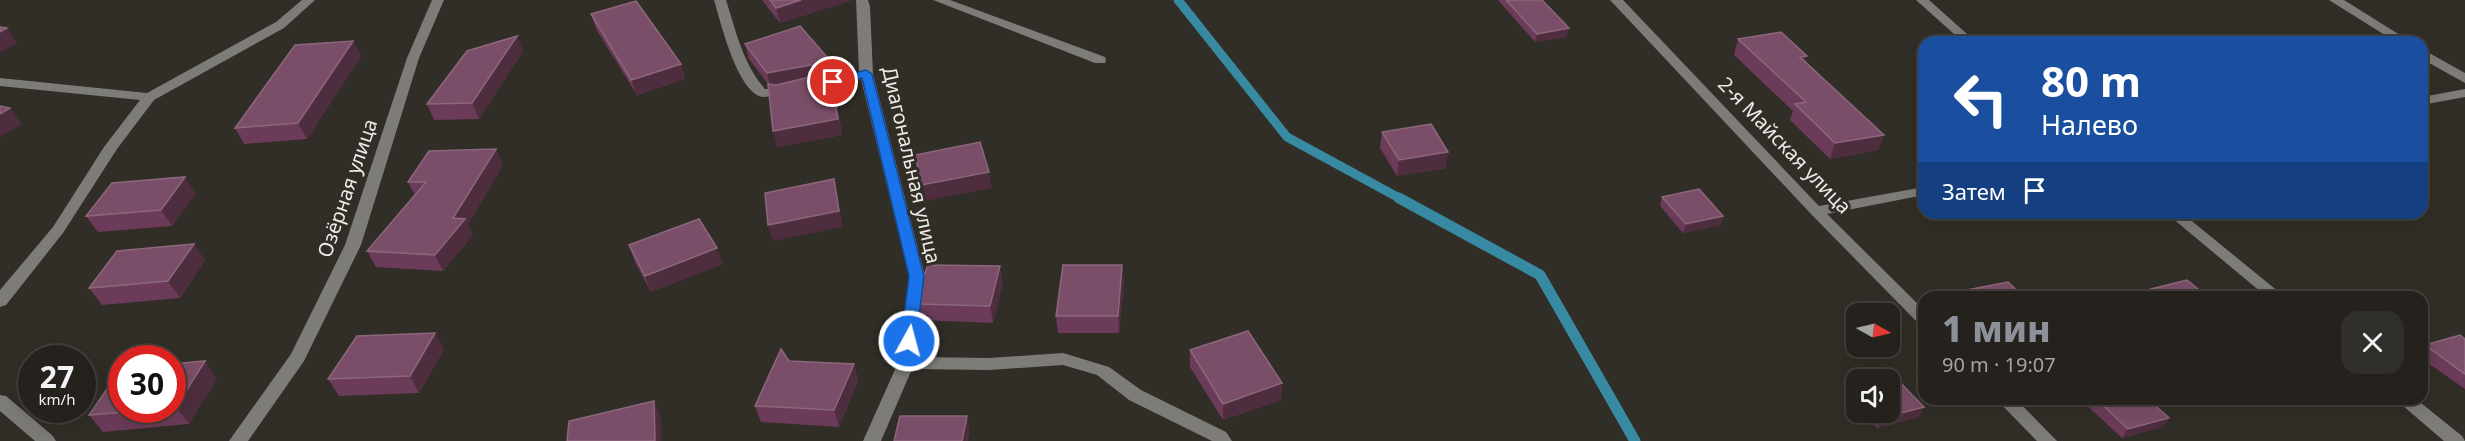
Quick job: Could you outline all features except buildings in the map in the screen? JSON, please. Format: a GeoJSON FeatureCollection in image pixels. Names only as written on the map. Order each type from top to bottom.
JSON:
{"type":"FeatureCollection","features":[{"type":"Feature","properties":{"kind":"street"},"geometry":{"type":"LineString","coordinates":[[0,302],[58,230],[111,147],[149,97],[280,25],[309,0]]}},
{"type":"Feature","properties":{"kind":"street","name":"Озёрная улица"},"geometry":{"type":"LineString","coordinates":[[238,441],[298,357],[353,244],[413,58],[438,0]]}},
{"type":"Feature","properties":{"kind":"street"},"geometry":{"type":"LineString","coordinates":[[720,0],[739,57],[753,85],[762,93],[775,94],[866,74]]}},
{"type":"Feature","properties":{"kind":"street","name":"Диагональная улица"},"geometry":{"type":"LineString","coordinates":[[861,0],[864,7],[866,74],[917,276],[906,363],[872,441]]}},
{"type":"Feature","properties":{"kind":"street"},"geometry":{"type":"LineString","coordinates":[[939,0],[1100,60]]}},
{"type":"Feature","properties":{"kind":"street","name":"2-я Майская улица"},"geometry":{"type":"LineString","coordinates":[[1616,0],[1816,211],[1918,313]]}},
{"type":"Feature","properties":{"kind":"street"},"geometry":{"type":"LineString","coordinates":[[1922,0],[1963,36]]}},
{"type":"Feature","properties":{"kind":"street"},"geometry":{"type":"LineString","coordinates":[[2335,0],[2394,36]]}},
{"type":"Feature","properties":{"kind":"street"},"geometry":{"type":"LineString","coordinates":[[2428,56],[2465,78]]}},
{"type":"Feature","properties":{"kind":"street"},"geometry":{"type":"LineString","coordinates":[[0,82],[149,97]]}},
{"type":"Feature","properties":{"kind":"street"},"geometry":{"type":"LineString","coordinates":[[2428,100],[2465,93]]}},
{"type":"Feature","properties":{"kind":"street"},"geometry":{"type":"LineString","coordinates":[[1816,211],[1918,192]]}},
{"type":"Feature","properties":{"kind":"street"},"geometry":{"type":"LineString","coordinates":[[2180,219],[2270,291]]}},
{"type":"Feature","properties":{"kind":"street"},"geometry":{"type":"LineString","coordinates":[[906,363],[989,364],[1063,359],[1103,371],[1135,395],[1220,437],[1223,441]]}},
{"type":"Feature","properties":{"kind":"street"},"geometry":{"type":"LineString","coordinates":[[0,401],[46,441]]}},
{"type":"Feature","properties":{"kind":"street"},"geometry":{"type":"LineString","coordinates":[[2011,405],[2048,441]]}},
{"type":"Feature","properties":{"kind":"street"},"geometry":{"type":"LineString","coordinates":[[2411,405],[2456,441]]}},
{"type":"Feature","properties":{"kind":"waterway"},"geometry":{"type":"LineString","coordinates":[[1178,0],[1287,137],[1401,199]]}},
{"type":"Feature","properties":{"kind":"waterway"},"geometry":{"type":"LineString","coordinates":[[1399,198],[1540,275],[1635,441]]}},
{"type":"Feature","properties":{"kind":"route"},"geometry":{"type":"LineString","coordinates":[[833,82],[866,74],[917,276],[909,341]]}}]}
